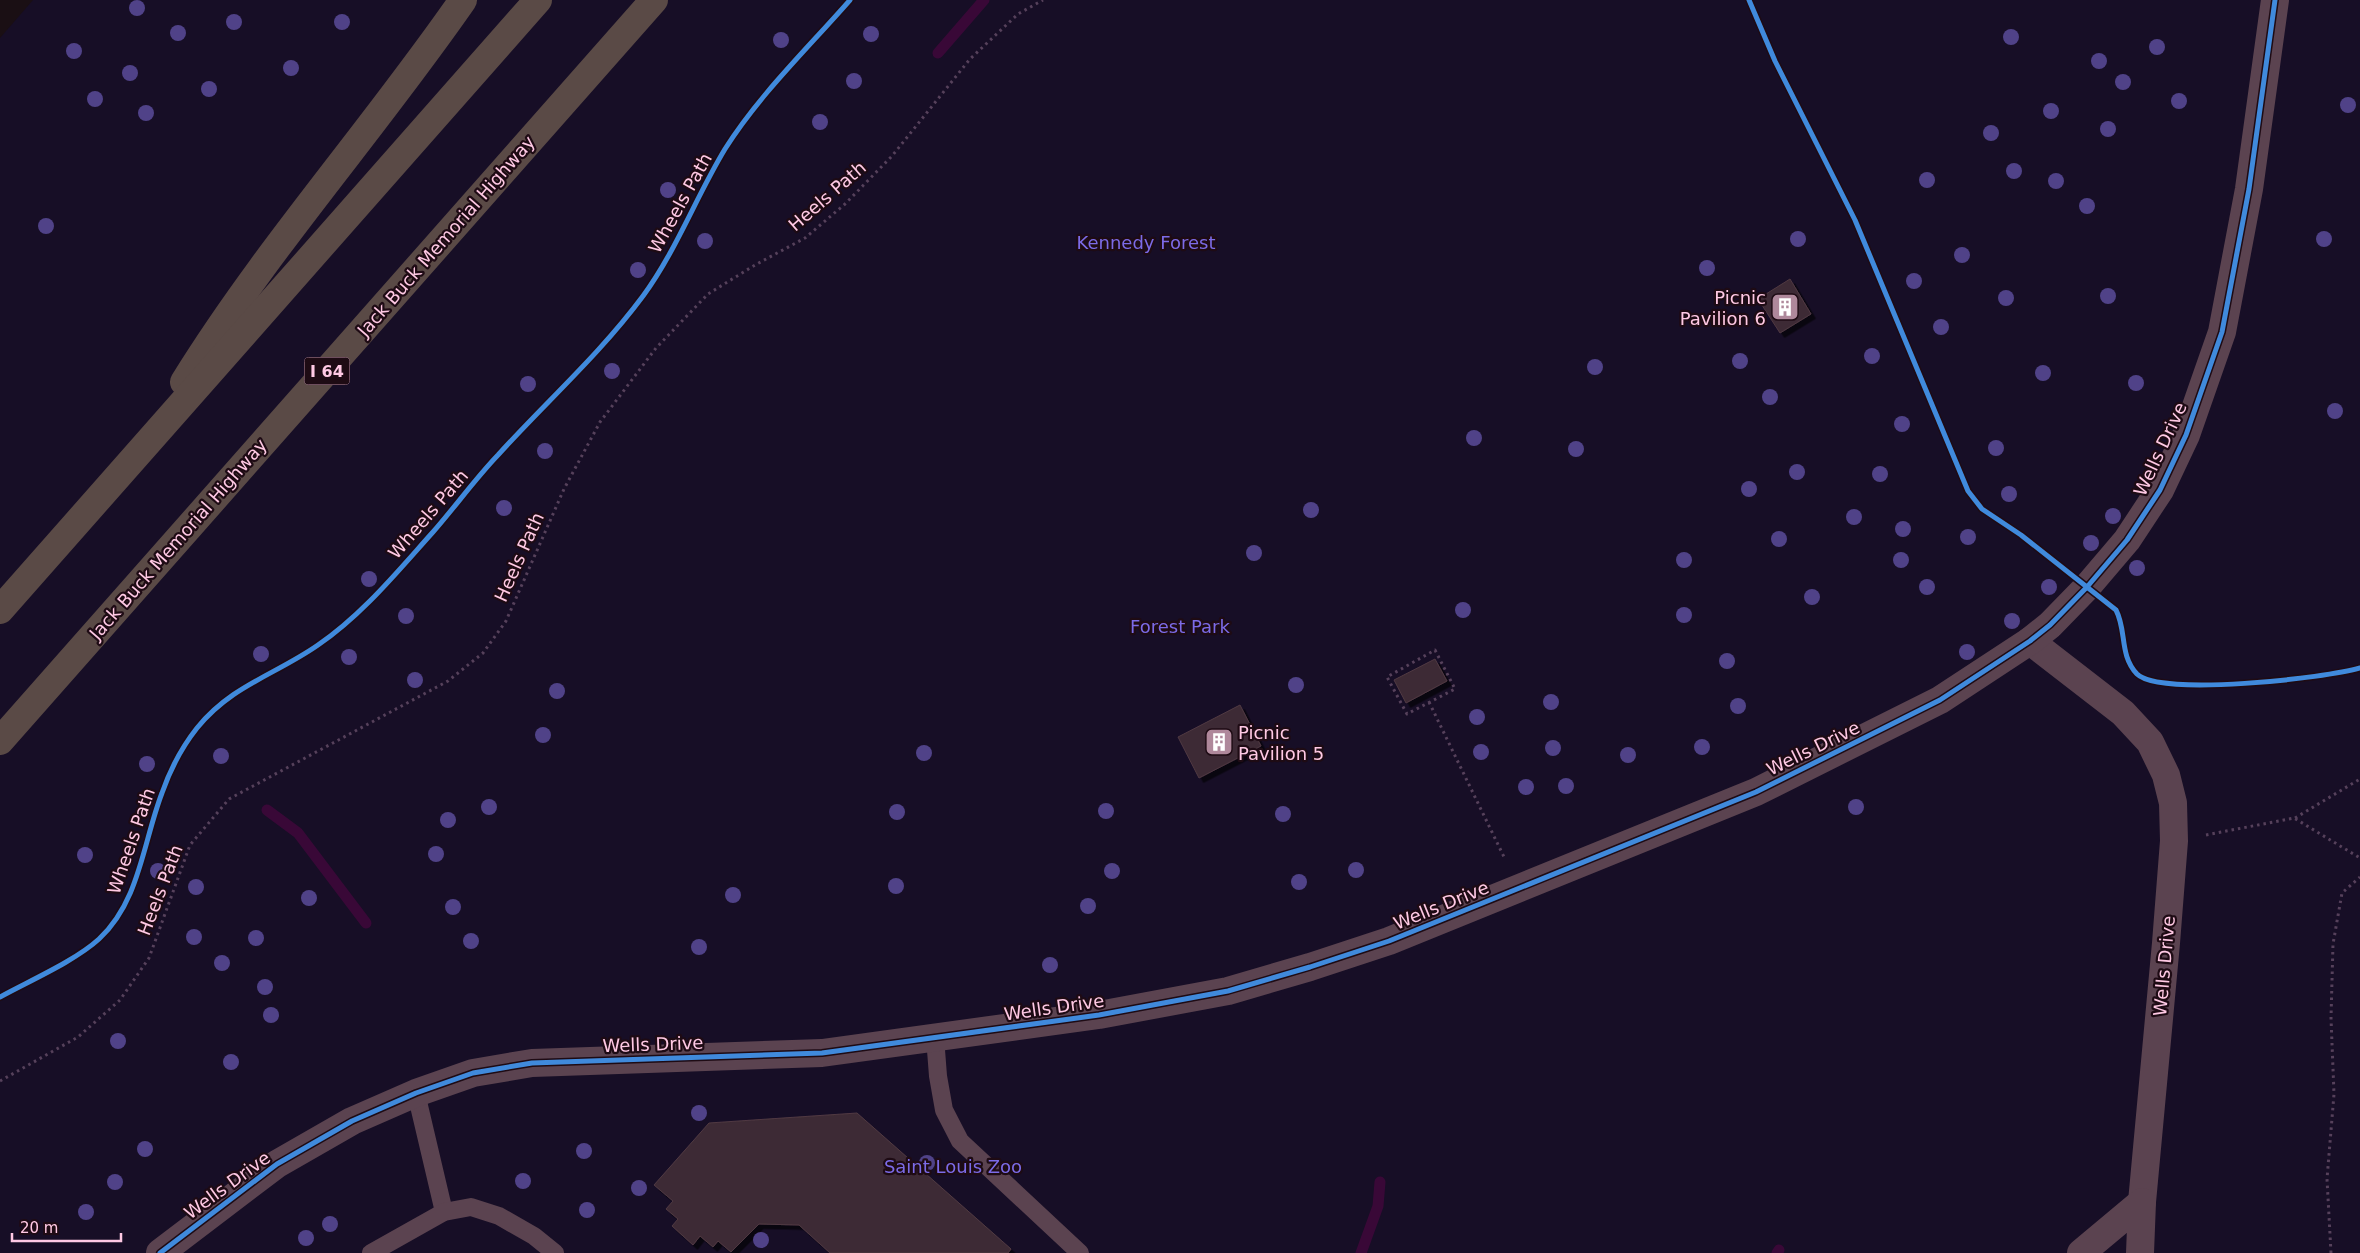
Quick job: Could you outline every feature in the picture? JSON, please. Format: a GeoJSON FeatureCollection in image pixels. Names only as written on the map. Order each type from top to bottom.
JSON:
{"type":"FeatureCollection","features":[{"type":"Feature","properties":{"kind":"highway"},"geometry":{"type":"LineString","coordinates":[[143,449],[217,329],[294,224],[379,116],[463,0]]}},
{"type":"Feature","properties":{"kind":"highway"},"geometry":{"type":"LineString","coordinates":[[0,610],[538,0]]}},
{"type":"Feature","properties":{"kind":"highway","name":"Jack Buck Memorial Highway"},"geometry":{"type":"LineString","coordinates":[[0,741],[654,0]]}},
{"type":"Feature","properties":{"kind":"street","name":"Wells Drive"},"geometry":{"type":"LineString","coordinates":[[160,1253],[277,1164],[352,1122],[416,1093],[473,1074],[532,1063],[822,1052],[1099,1015],[1228,991],[1389,941],[1756,792],[1940,700],[2030,641],[2087,587],[2127,540],[2160,490],[2186,435],[2222,332],[2249,188],[2275,0]]}},
{"type":"Feature","properties":{"kind":"street","name":"Wells Drive"},"geometry":{"type":"LineString","coordinates":[[2030,641],[2123,713],[2150,742],[2166,775],[2173,803],[2174,842],[2156,1067],[2142,1202],[2140,1253]]}},
{"type":"Feature","properties":{"kind":"street"},"geometry":{"type":"LineString","coordinates":[[2081,1253],[2142,1202]]}},
{"type":"Feature","properties":{"kind":"lane"},"geometry":{"type":"LineString","coordinates":[[936,1037],[938,1076],[944,1110],[960,1141],[1080,1253]]}},
{"type":"Feature","properties":{"kind":"lane"},"geometry":{"type":"LineString","coordinates":[[416,1093],[444,1212]]}},
{"type":"Feature","properties":{"kind":"lane"},"geometry":{"type":"LineString","coordinates":[[371,1253],[444,1212],[471,1207],[499,1216],[534,1236],[555,1253]]}},
{"type":"Feature","properties":{"kind":"path"},"geometry":{"type":"LineString","coordinates":[[1435,650],[1455,689],[1430,702],[1407,714],[1387,677],[1435,650]]}},
{"type":"Feature","properties":{"kind":"path"},"geometry":{"type":"LineString","coordinates":[[1430,702],[1501,852]]}},
{"type":"Feature","properties":{"kind":"path"},"geometry":{"type":"LineString","coordinates":[[2174,842],[2294,818],[2360,779]]}},
{"type":"Feature","properties":{"kind":"path"},"geometry":{"type":"LineString","coordinates":[[2294,818],[2360,858]]}},
{"type":"Feature","properties":{"kind":"path"},"geometry":{"type":"LineString","coordinates":[[2331,1253],[2327,1179],[2334,1094],[2331,1018],[2333,944],[2342,894],[2360,877]]}},
{"type":"Feature","properties":{"kind":"green space","name":"Forest Park"},"geometry":{"type":"Polygon","coordinates":[[[33,0],[2360,0],[2360,1253],[0,1253],[0,38],[33,0]]]}},
{"type":"Feature","properties":{"kind":"building","name":"Picnic Pavilion 6"},"geometry":{"type":"Polygon","coordinates":[[[1790,279],[1811,314],[1780,333],[1758,299],[1790,279]]]}},
{"type":"Feature","properties":{"kind":"building"},"geometry":{"type":"Polygon","coordinates":[[[1435,659],[1447,681],[1406,703],[1394,680],[1435,659]]]}},
{"type":"Feature","properties":{"kind":"building","name":"Picnic Pavilion 5"},"geometry":{"type":"Polygon","coordinates":[[[1240,705],[1261,746],[1199,778],[1178,737],[1240,705]]]}},
{"type":"Feature","properties":{"kind":"building"},"geometry":{"type":"Polygon","coordinates":[[[857,1113],[1011,1249],[1008,1253],[830,1253],[799,1225],[759,1224],[731,1252],[718,1241],[713,1247],[700,1236],[693,1245],[672,1226],[678,1219],[666,1209],[673,1201],[654,1185],[709,1123],[857,1113]]]}},
{"type":"Feature","properties":{"kind":"waterway"},"geometry":{"type":"LineString","coordinates":[[938,53],[984,0]]}},
{"type":"Feature","properties":{"kind":"waterway"},"geometry":{"type":"LineString","coordinates":[[267,810],[298,833],[366,923]]}},
{"type":"Feature","properties":{"kind":"waterway"},"geometry":{"type":"LineString","coordinates":[[1361,1253],[1378,1206],[1380,1182]]}},
{"type":"Feature","properties":{"kind":"cycle path","name":"Wheels Path"},"geometry":{"type":"LineString","coordinates":[[0,997],[77,955],[99,939],[113,924],[132,889],[169,776],[181,751],[197,728],[210,713],[225,701],[318,645],[364,607],[433,532],[516,435],[609,338],[655,279],[715,167],[738,129],[784,72],[850,0]]}},
{"type":"Feature","properties":{"kind":"cycle path"},"geometry":{"type":"LineString","coordinates":[[1749,0],[1775,61],[1855,220],[1968,491],[1982,509],[2021,535],[2116,610],[2125,651],[2131,667],[2137,674],[2152,681],[2209,685],[2245,683],[2314,676],[2360,668]]}},
{"type":"Feature","properties":{"kind":"cycle path"},"geometry":{"type":"LineString","coordinates":[[160,1253],[277,1164],[352,1121],[416,1093],[473,1073],[532,1063],[822,1053],[1099,1015],[1228,991],[1389,941],[1756,792],[1940,700],[2030,641],[2050,625],[2087,587],[2127,540],[2160,490],[2186,435],[2222,332],[2249,189],[2275,0]]}},
{"type":"Feature","properties":{"kind":"place","name":"Picnic Pavilion 6"},"geometry":{"type":"Point","coordinates":[1785,307]}},
{"type":"Feature","properties":{"kind":"place","name":"Picnic Pavilion 5"},"geometry":{"type":"Point","coordinates":[1219,742]}},
{"type":"Feature","properties":{"kind":"park label","name":"Kennedy Forest"},"geometry":{"type":"Point","coordinates":[1146,242]}},
{"type":"Feature","properties":{"kind":"park label","name":"Saint Louis Zoo"},"geometry":{"type":"Point","coordinates":[953,1166]}}]}
